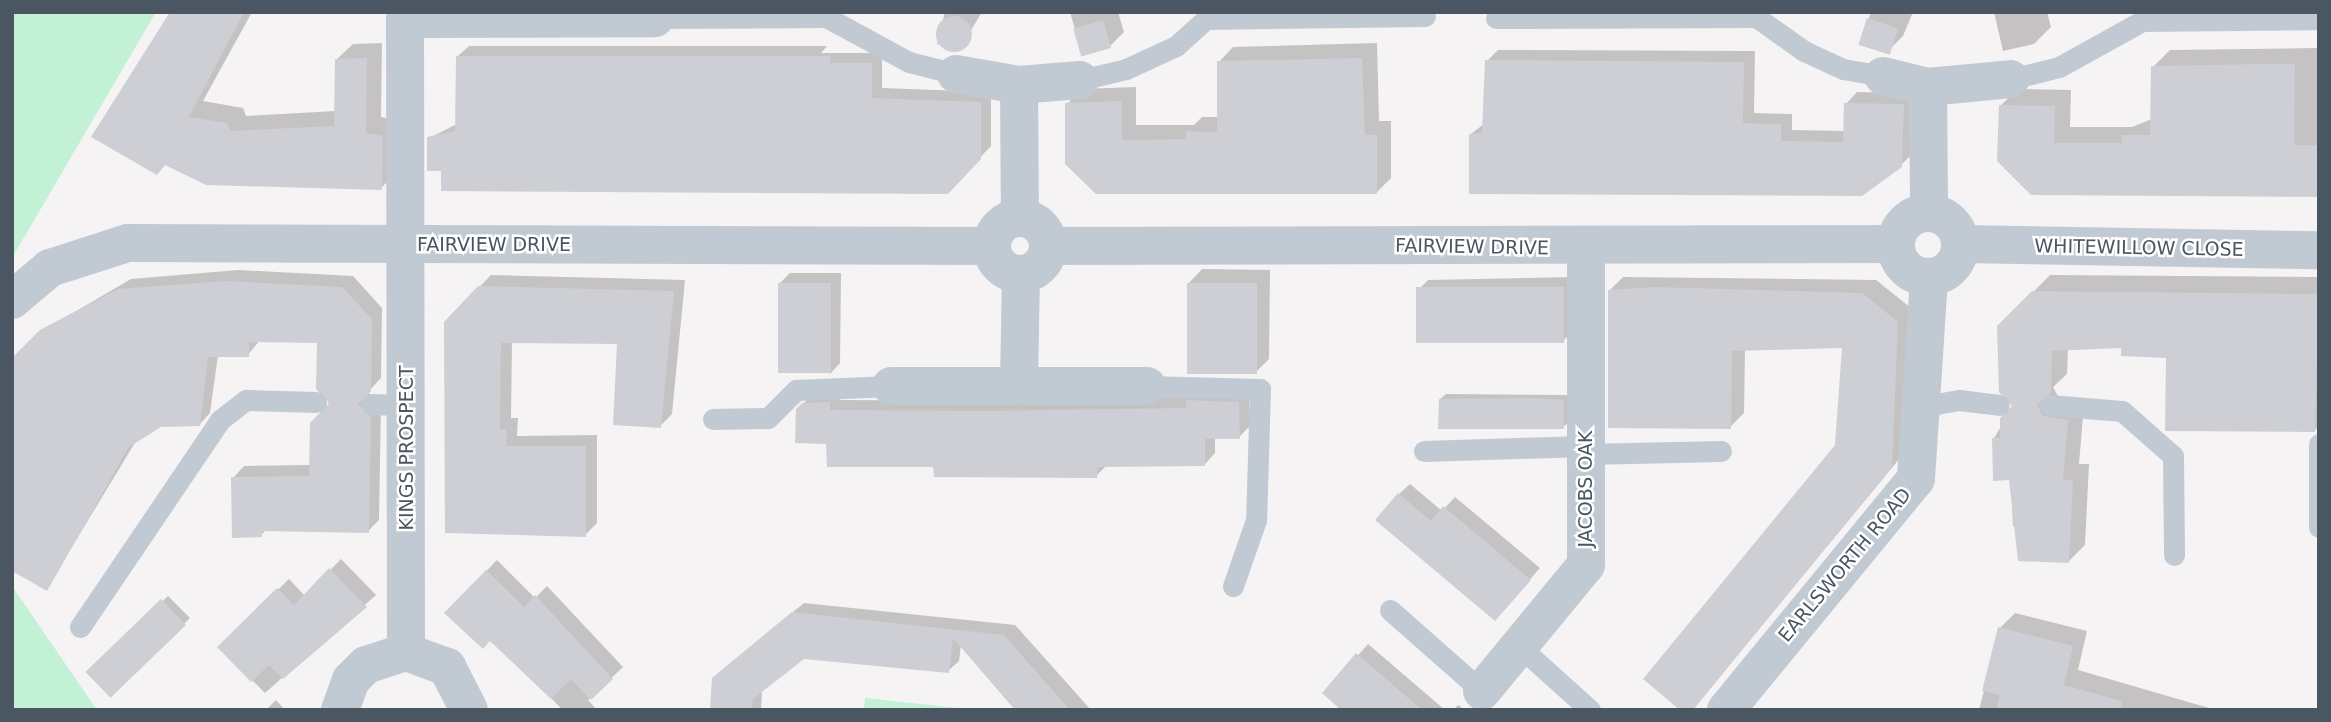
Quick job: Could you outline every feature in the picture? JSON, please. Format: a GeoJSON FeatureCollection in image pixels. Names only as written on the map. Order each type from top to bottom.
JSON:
{"type":"FeatureCollection","features":[{"type":"Feature","properties":{"kind":"street","name":"KINGS PROSPECT"},"geometry":{"type":"LineString","coordinates":[[406,652],[389,405],[408,244],[405,19],[655,18]]}},
{"type":"Feature","properties":{"kind":"street"},"geometry":{"type":"LineString","coordinates":[[956,74],[1019,85],[1080,80]]}},
{"type":"Feature","properties":{"kind":"street"},"geometry":{"type":"LineString","coordinates":[[1883,76],[1928,86],[2011,79]]}},
{"type":"Feature","properties":{"kind":"street"},"geometry":{"type":"LineString","coordinates":[[1019,85],[1020,218]]}},
{"type":"Feature","properties":{"kind":"street"},"geometry":{"type":"LineString","coordinates":[[1928,86],[1929,213]]}},
{"type":"Feature","properties":{"kind":"street"},"geometry":{"type":"LineString","coordinates":[[1929,213],[1947,219],[1960,244],[1955,263],[1929,278],[1901,264],[1895,244],[1902,225],[1929,213]]}},
{"type":"Feature","properties":{"kind":"street"},"geometry":{"type":"LineString","coordinates":[[1020,218],[1042,229],[1048,246],[1037,269],[1021,275],[997,263],[991,246],[997,229],[1020,218]]}},
{"type":"Feature","properties":{"kind":"street","name":"FAIRVIEW DRIVE"},"geometry":{"type":"LineString","coordinates":[[12,300],[50,268],[128,243],[991,246]]}},
{"type":"Feature","properties":{"kind":"street","name":"FAIRVIEW DRIVE"},"geometry":{"type":"LineString","coordinates":[[1048,246],[1586,248],[1895,244]]}},
{"type":"Feature","properties":{"kind":"street","name":"WHITEWILLOW CLOSE"},"geometry":{"type":"LineString","coordinates":[[1960,244],[2319,250]]}},
{"type":"Feature","properties":{"kind":"street","name":"JACOBS OAK"},"geometry":{"type":"LineString","coordinates":[[1482,691],[1586,565],[1586,248]]}},
{"type":"Feature","properties":{"kind":"street"},"geometry":{"type":"LineString","coordinates":[[1019,386],[1021,275]]}},
{"type":"Feature","properties":{"kind":"street","name":"EARLSWORTH ROAD"},"geometry":{"type":"LineString","coordinates":[[1726,710],[1897,509],[1916,479],[1925,406],[1929,278]]}},
{"type":"Feature","properties":{"kind":"street"},"geometry":{"type":"LineString","coordinates":[[891,386],[1147,386]]}},
{"type":"Feature","properties":{"kind":"street"},"geometry":{"type":"LineString","coordinates":[[340,710],[351,680],[366,665],[406,652],[447,667],[469,710]]}},
{"type":"Feature","properties":{"kind":"lane"},"geometry":{"type":"LineString","coordinates":[[1080,80],[1126,69],[1176,46],[1206,19],[1425,16]]}},
{"type":"Feature","properties":{"kind":"lane"},"geometry":{"type":"LineString","coordinates":[[655,18],[826,17],[909,62],[956,74]]}},
{"type":"Feature","properties":{"kind":"lane"},"geometry":{"type":"LineString","coordinates":[[1496,18],[1756,17],[1804,51],[1843,69],[1883,76]]}},
{"type":"Feature","properties":{"kind":"lane"},"geometry":{"type":"LineString","coordinates":[[2011,79],[2059,67],[2142,21],[2319,19]]}},
{"type":"Feature","properties":{"kind":"lane"},"geometry":{"type":"LineString","coordinates":[[713,419],[768,418],[796,390],[891,386]]}},
{"type":"Feature","properties":{"kind":"lane"},"geometry":{"type":"LineString","coordinates":[[1147,386],[1260,389],[1256,520],[1233,586]]}},
{"type":"Feature","properties":{"kind":"lane"},"geometry":{"type":"LineString","coordinates":[[80,627],[220,420],[246,400],[316,402]]}},
{"type":"Feature","properties":{"kind":"lane"},"geometry":{"type":"LineString","coordinates":[[1925,406],[1959,400],[1999,405]]}},
{"type":"Feature","properties":{"kind":"lane"},"geometry":{"type":"LineString","coordinates":[[2050,405],[2122,411],[2173,456],[2174,555]]}},
{"type":"Feature","properties":{"kind":"lane"},"geometry":{"type":"LineString","coordinates":[[2319,444],[2319,527]]}},
{"type":"Feature","properties":{"kind":"lane"},"geometry":{"type":"LineString","coordinates":[[1424,451],[1721,451]]}},
{"type":"Feature","properties":{"kind":"lane"},"geometry":{"type":"LineString","coordinates":[[1390,610],[1482,691]]}},
{"type":"Feature","properties":{"kind":"lane"},"geometry":{"type":"LineString","coordinates":[[1519,646],[1590,710]]}},
{"type":"Feature","properties":{"kind":"green space"},"geometry":{"type":"Polygon","coordinates":[[[12,12],[156,12],[12,258],[12,12]]]}},
{"type":"Feature","properties":{"kind":"green space"},"geometry":{"type":"Polygon","coordinates":[[[12,586],[97,710],[12,710],[12,586]]]}},
{"type":"Feature","properties":{"kind":"green space"},"geometry":{"type":"Polygon","coordinates":[[[865,698],[968,709],[969,710],[864,710],[865,698]]]}},
{"type":"Feature","properties":{"kind":"building"},"geometry":{"type":"Polygon","coordinates":[[[170,12],[244,12],[189,117],[227,123],[230,131],[334,126],[335,59],[367,58],[366,133],[383,136],[382,190],[206,185],[165,165],[157,175],[91,137],[170,12]]]}},
{"type":"Feature","properties":{"kind":"building"},"geometry":{"type":"Polygon","coordinates":[[[954,16],[966,22],[972,34],[966,46],[954,52],[942,46],[936,34],[942,22],[954,16]]]}},
{"type":"Feature","properties":{"kind":"building"},"geometry":{"type":"Polygon","coordinates":[[[1867,18],[1898,28],[1890,55],[1858,45],[1867,18]]]}},
{"type":"Feature","properties":{"kind":"building"},"geometry":{"type":"Polygon","coordinates":[[[1103,20],[1111,48],[1081,56],[1073,29],[1103,20]]]}},
{"type":"Feature","properties":{"kind":"building"},"geometry":{"type":"Polygon","coordinates":[[[456,56],[830,56],[830,63],[872,63],[872,98],[981,102],[981,159],[948,194],[441,191],[441,171],[427,171],[427,137],[455,131],[456,56]]]}},
{"type":"Feature","properties":{"kind":"building"},"geometry":{"type":"Polygon","coordinates":[[[1362,58],[1365,135],[1377,135],[1377,194],[1096,194],[1065,164],[1065,103],[1122,101],[1122,140],[1186,139],[1186,131],[1217,132],[1217,61],[1362,58]]]}},
{"type":"Feature","properties":{"kind":"building"},"geometry":{"type":"Polygon","coordinates":[[[1485,60],[1744,62],[1743,123],[1781,124],[1781,141],[1843,142],[1844,103],[1904,104],[1902,167],[1862,196],[1469,194],[1469,134],[1482,133],[1485,60]]]}},
{"type":"Feature","properties":{"kind":"building"},"geometry":{"type":"Polygon","coordinates":[[[2295,64],[2294,145],[2319,145],[2319,197],[2031,195],[1997,161],[1999,105],[2055,106],[2054,143],[2122,143],[2122,135],[2150,135],[2151,66],[2295,64]]]}},
{"type":"Feature","properties":{"kind":"building"},"geometry":{"type":"Polygon","coordinates":[[[226,281],[342,287],[372,319],[371,391],[358,404],[371,417],[369,533],[262,531],[262,537],[232,538],[231,477],[309,476],[310,423],[329,403],[316,389],[317,343],[249,342],[249,357],[208,357],[200,426],[161,427],[129,447],[47,591],[12,571],[12,358],[40,330],[118,289],[226,281]]]}},
{"type":"Feature","properties":{"kind":"building"},"geometry":{"type":"Polygon","coordinates":[[[778,283],[831,283],[831,373],[778,373],[778,283]]]}},
{"type":"Feature","properties":{"kind":"building"},"geometry":{"type":"Polygon","coordinates":[[[1187,283],[1257,283],[1257,374],[1187,374],[1187,283]]]}},
{"type":"Feature","properties":{"kind":"building"},"geometry":{"type":"Polygon","coordinates":[[[478,286],[674,291],[661,428],[613,425],[617,344],[501,343],[500,429],[507,429],[506,446],[586,446],[586,537],[445,533],[444,322],[478,286]]]}},
{"type":"Feature","properties":{"kind":"building"},"geometry":{"type":"Polygon","coordinates":[[[1416,287],[1564,287],[1564,343],[1416,343],[1416,287]]]}},
{"type":"Feature","properties":{"kind":"building"},"geometry":{"type":"Polygon","coordinates":[[[1655,287],[1862,293],[1898,322],[1892,467],[1693,710],[1680,710],[1643,679],[1835,445],[1842,348],[1732,351],[1731,429],[1608,428],[1608,290],[1655,287]]]}},
{"type":"Feature","properties":{"kind":"building"},"geometry":{"type":"Polygon","coordinates":[[[2032,291],[2319,294],[2315,432],[2165,431],[2166,358],[2121,356],[2121,348],[2052,351],[2051,392],[2037,405],[2043,416],[2068,420],[2063,480],[2073,480],[2069,563],[2018,561],[2009,480],[1993,481],[1992,438],[2000,438],[2000,418],[2012,406],[1999,392],[1997,326],[2032,291]]]}},
{"type":"Feature","properties":{"kind":"building"},"geometry":{"type":"Polygon","coordinates":[[[1439,399],[1564,400],[1564,429],[1438,429],[1439,399]]]}},
{"type":"Feature","properties":{"kind":"building"},"geometry":{"type":"Polygon","coordinates":[[[1186,400],[1239,402],[1240,439],[1205,439],[1205,466],[1098,467],[1097,478],[934,477],[933,467],[827,467],[826,444],[795,443],[796,409],[802,403],[830,402],[830,410],[989,411],[1186,408],[1186,400]]]}},
{"type":"Feature","properties":{"kind":"building"},"geometry":{"type":"Polygon","coordinates":[[[1398,493],[1431,521],[1443,506],[1531,580],[1495,621],[1375,520],[1398,493]]]}},
{"type":"Feature","properties":{"kind":"building"},"geometry":{"type":"Polygon","coordinates":[[[329,568],[367,607],[283,679],[269,665],[251,682],[217,647],[277,588],[294,605],[329,568]]]}},
{"type":"Feature","properties":{"kind":"building"},"geometry":{"type":"Polygon","coordinates":[[[486,570],[524,607],[535,595],[613,679],[591,700],[571,679],[551,699],[490,641],[483,649],[444,613],[486,570]]]}},
{"type":"Feature","properties":{"kind":"building"},"geometry":{"type":"Polygon","coordinates":[[[161,599],[186,625],[110,698],[85,672],[161,599]]]}},
{"type":"Feature","properties":{"kind":"building"},"geometry":{"type":"Polygon","coordinates":[[[792,612],[1004,635],[1070,710],[1015,710],[953,638],[949,673],[804,659],[753,699],[752,710],[710,710],[712,678],[792,612]]]}},
{"type":"Feature","properties":{"kind":"building"},"geometry":{"type":"Polygon","coordinates":[[[1998,627],[2073,646],[2064,685],[2122,701],[2121,710],[1996,710],[2000,695],[1982,691],[1998,627]]]}},
{"type":"Feature","properties":{"kind":"building"},"geometry":{"type":"Polygon","coordinates":[[[1356,653],[1422,710],[1341,710],[1322,693],[1356,653]]]}}]}
